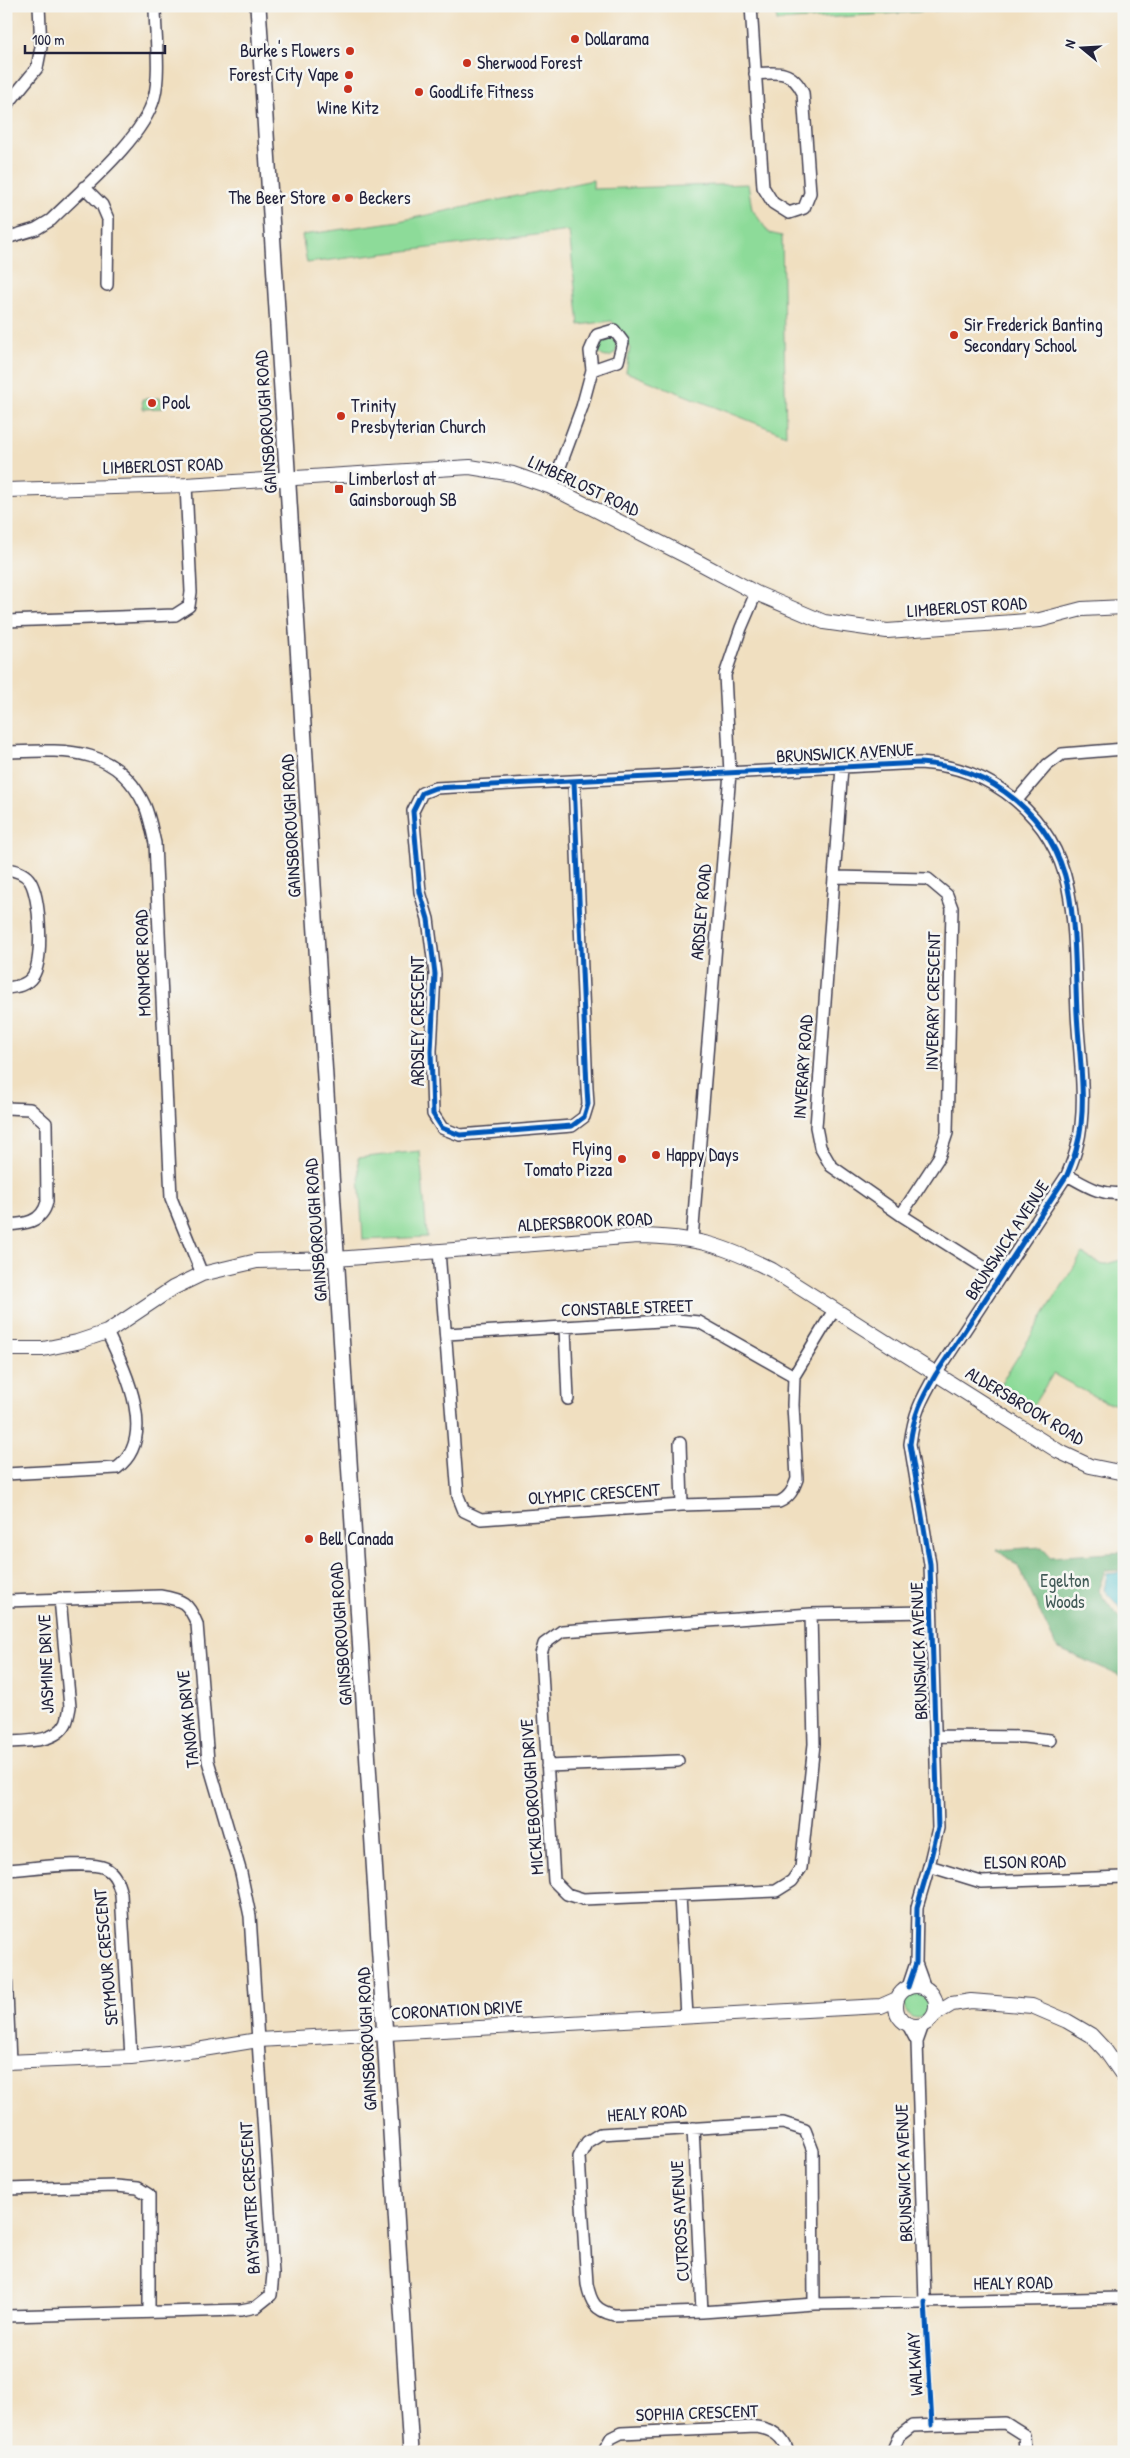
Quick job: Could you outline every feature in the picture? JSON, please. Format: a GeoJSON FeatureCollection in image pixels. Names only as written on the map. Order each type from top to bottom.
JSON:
{"type":"FeatureCollection","features":[{"type":"Feature","properties":{"kind":"main road","name":"GAINSBOROUGH ROAD"},"geometry":{"type":"LineString","coordinates":[[258,6],[411,2452]]}},
{"type":"Feature","properties":{"kind":"street"},"geometry":{"type":"LineString","coordinates":[[6,106],[37,68],[41,47],[40,6]]}},
{"type":"Feature","properties":{"kind":"street"},"geometry":{"type":"LineString","coordinates":[[6,238],[36,229],[51,220],[129,140],[148,114],[156,84],[155,6]]}},
{"type":"Feature","properties":{"kind":"street"},"geometry":{"type":"LineString","coordinates":[[751,6],[755,74],[763,187],[773,204],[789,212],[804,208],[810,193],[802,93],[797,81],[785,74],[774,72],[755,74]]}},
{"type":"Feature","properties":{"kind":"street"},"geometry":{"type":"LineString","coordinates":[[84,187],[102,205],[108,219],[107,285]]}},
{"type":"Feature","properties":{"kind":"street"},"geometry":{"type":"LineString","coordinates":[[552,488],[582,407],[592,370]]}},
{"type":"Feature","properties":{"kind":"street","name":"LIMBERLOST ROAD"},"geometry":{"type":"LineString","coordinates":[[6,490],[186,485],[470,467],[513,474],[552,488],[700,562],[756,593],[824,622],[887,631],[1040,620],[1082,610],[1124,607]]}},
{"type":"Feature","properties":{"kind":"street"},"geometry":{"type":"LineString","coordinates":[[6,621],[175,615],[189,606],[191,592],[186,485]]}},
{"type":"Feature","properties":{"kind":"street","name":"ARDSLEY ROAD"},"geometry":{"type":"LineString","coordinates":[[692,1239],[730,773],[725,675],[741,628],[756,593]]}},
{"type":"Feature","properties":{"kind":"street"},"geometry":{"type":"LineString","coordinates":[[1017,800],[1047,765],[1062,754],[1124,748]]}},
{"type":"Feature","properties":{"kind":"street","name":"MONMORE ROAD"},"geometry":{"type":"LineString","coordinates":[[6,752],[70,750],[96,758],[113,766],[128,781],[144,806],[156,843],[172,1198],[202,1274]]}},
{"type":"Feature","properties":{"kind":"street","name":"BRUNSWICK AVENUE"},"geometry":{"type":"LineString","coordinates":[[730,773],[920,763],[944,764],[984,780],[1017,800],[1058,856],[1068,889],[1073,943],[1082,1109],[1078,1145],[1067,1175],[936,1374],[917,1408],[910,1444],[930,1564],[938,1828],[930,1866],[917,1907],[916,1963],[908,1987]]}},
{"type":"Feature","properties":{"kind":"street","name":"INVERARY ROAD"},"geometry":{"type":"LineString","coordinates":[[842,767],[816,1127],[820,1147],[831,1166],[901,1215],[999,1277]]}},
{"type":"Feature","properties":{"kind":"street","name":"ARDSLEY CRESCENT"},"geometry":{"type":"LineString","coordinates":[[574,781],[588,1088],[588,1104],[584,1117],[572,1126],[545,1130],[460,1134],[442,1128],[433,1114],[431,1051],[435,974],[428,919],[420,892],[413,811],[422,793],[435,788],[730,773]]}},
{"type":"Feature","properties":{"kind":"street"},"geometry":{"type":"LineString","coordinates":[[6,869],[16,870],[29,879],[35,894],[40,941],[38,963],[34,975],[25,984],[6,988]]}},
{"type":"Feature","properties":{"kind":"street","name":"INVERARY CRESCENT"},"geometry":{"type":"LineString","coordinates":[[835,877],[928,879],[947,895],[952,908],[947,1133],[939,1157],[901,1215]]}},
{"type":"Feature","properties":{"kind":"street"},"geometry":{"type":"LineString","coordinates":[[6,1108],[30,1109],[46,1123],[47,1202],[46,1208],[38,1218],[27,1224],[6,1225]]}},
{"type":"Feature","properties":{"kind":"street"},"geometry":{"type":"LineString","coordinates":[[1067,1175],[1096,1192],[1111,1195],[1124,1193]]}},
{"type":"Feature","properties":{"kind":"street","name":"ALDERSBROOK ROAD"},"geometry":{"type":"LineString","coordinates":[[6,1349],[43,1349],[78,1342],[107,1332],[173,1288],[202,1274],[257,1261],[336,1259],[638,1236],[692,1239],[738,1252],[772,1270],[1058,1451],[1090,1466],[1124,1473]]}},
{"type":"Feature","properties":{"kind":"street","name":"OLYMPIC CRESCENT"},"geometry":{"type":"LineString","coordinates":[[439,1251],[447,1334],[458,1496],[464,1511],[481,1519],[682,1506],[779,1502],[787,1498],[793,1490],[796,1479],[793,1405],[794,1376],[834,1310]]}},
{"type":"Feature","properties":{"kind":"street","name":"CONSTABLE STREET"},"geometry":{"type":"LineString","coordinates":[[447,1334],[677,1320],[699,1322],[794,1376]]}},
{"type":"Feature","properties":{"kind":"street"},"geometry":{"type":"LineString","coordinates":[[565,1328],[568,1399]]}},
{"type":"Feature","properties":{"kind":"street"},"geometry":{"type":"LineString","coordinates":[[6,1474],[118,1468],[130,1456],[137,1422],[133,1394],[107,1332]]}},
{"type":"Feature","properties":{"kind":"street"},"geometry":{"type":"LineString","coordinates":[[680,1443],[682,1506]]}},
{"type":"Feature","properties":{"kind":"street","name":"TANOAK DRIVE"},"geometry":{"type":"LineString","coordinates":[[6,1601],[160,1596],[180,1599],[191,1609],[197,1624],[208,1761],[241,1873],[250,1916],[258,2040]]}},
{"type":"Feature","properties":{"kind":"street","name":"JASMINE DRIVE"},"geometry":{"type":"LineString","coordinates":[[6,1742],[34,1741],[51,1736],[66,1724],[70,1707],[60,1598]]}},
{"type":"Feature","properties":{"kind":"street","name":"MICKLEBOROUGH DRIVE"},"geometry":{"type":"LineString","coordinates":[[811,1614],[814,1744],[801,1868],[792,1881],[776,1891],[583,1899],[567,1894],[554,1881],[541,1654],[544,1644],[562,1631],[811,1614],[931,1612]]}},
{"type":"Feature","properties":{"kind":"street"},"geometry":{"type":"LineString","coordinates":[[936,1736],[1024,1737],[1050,1740]]}},
{"type":"Feature","properties":{"kind":"street"},"geometry":{"type":"LineString","coordinates":[[547,1766],[678,1761]]}},
{"type":"Feature","properties":{"kind":"street","name":"SEYMOUR CRESCENT"},"geometry":{"type":"LineString","coordinates":[[6,1870],[80,1866],[104,1868],[117,1878],[121,1894],[131,2057]]}},
{"type":"Feature","properties":{"kind":"street","name":"ELSON ROAD"},"geometry":{"type":"LineString","coordinates":[[930,1866],[981,1882],[1124,1877]]}},
{"type":"Feature","properties":{"kind":"street"},"geometry":{"type":"LineString","coordinates":[[680,1896],[687,2016]]}},
{"type":"Feature","properties":{"kind":"street","name":"BRUNSWICK AVENUE"},"geometry":{"type":"LineString","coordinates":[[916,1963],[929,1991]]}},
{"type":"Feature","properties":{"kind":"street"},"geometry":{"type":"LineString","coordinates":[[6,1970],[8,2062]]}},
{"type":"Feature","properties":{"kind":"street"},"geometry":{"type":"LineString","coordinates":[[952,2004],[929,1991],[908,1987],[897,1999],[898,2014],[908,2024],[923,2025],[934,2014],[952,2004],[971,2002],[1032,2006],[1067,2021],[1090,2035],[1106,2050],[1124,2077]]}},
{"type":"Feature","properties":{"kind":"street"},"geometry":{"type":"LineString","coordinates":[[929,1991],[936,2004],[934,2014]]}},
{"type":"Feature","properties":{"kind":"street","name":"CORONATION DRIVE"},"geometry":{"type":"LineString","coordinates":[[8,2062],[131,2057],[197,2050],[258,2040],[881,2006],[897,1999]]}},
{"type":"Feature","properties":{"kind":"street","name":"CORONATION DRIVE"},"geometry":{"type":"LineString","coordinates":[[881,2006],[898,2014]]}},
{"type":"Feature","properties":{"kind":"street","name":"BRUNSWICK AVENUE"},"geometry":{"type":"LineString","coordinates":[[908,2024],[917,2042]]}},
{"type":"Feature","properties":{"kind":"street","name":"BRUNSWICK AVENUE"},"geometry":{"type":"LineString","coordinates":[[923,2025],[917,2042],[925,2302]]}},
{"type":"Feature","properties":{"kind":"street","name":"BAYSWATER CRESCENT"},"geometry":{"type":"LineString","coordinates":[[6,2316],[149,2310],[241,2310],[256,2307],[271,2295],[273,2274],[258,2040]]}},
{"type":"Feature","properties":{"kind":"street","name":"HEALY ROAD"},"geometry":{"type":"LineString","coordinates":[[814,2304],[812,2150],[804,2130],[783,2123],[600,2134],[587,2142],[579,2157],[587,2284],[590,2297],[600,2311],[614,2315],[702,2312],[814,2304],[1124,2298]]}},
{"type":"Feature","properties":{"kind":"street","name":"CUTROSS AVENUE"},"geometry":{"type":"LineString","coordinates":[[693,2128],[702,2312]]}},
{"type":"Feature","properties":{"kind":"street"},"geometry":{"type":"LineString","coordinates":[[6,2189],[116,2186],[138,2188],[149,2196],[149,2310]]}},
{"type":"Feature","properties":{"kind":"street"},"geometry":{"type":"LineString","coordinates":[[892,2452],[899,2436],[912,2426],[1005,2423],[1024,2435],[1025,2452]]}},
{"type":"Feature","properties":{"kind":"street","name":"SOPHIA CRESCENT"},"geometry":{"type":"LineString","coordinates":[[603,2452],[611,2438],[621,2433],[756,2427],[768,2428],[780,2436],[788,2452]]}},
{"type":"Feature","properties":{"kind":"green space"},"geometry":{"type":"Polygon","coordinates":[[[775,6],[1009,6],[777,21],[775,6]]]}},
{"type":"Feature","properties":{"kind":"green space"},"geometry":{"type":"Polygon","coordinates":[[[593,180],[593,189],[748,184],[752,209],[769,233],[782,236],[786,435],[626,372],[630,347],[612,321],[579,325],[569,231],[307,263],[302,235],[399,221],[593,180]]]}},
{"type":"Feature","properties":{"kind":"green space"},"geometry":{"type":"Polygon","coordinates":[[[607,337],[614,340],[617,347],[614,354],[607,357],[600,354],[597,347],[600,340],[607,337]]]}},
{"type":"Feature","properties":{"kind":"green space","name":"Pool"},"geometry":{"type":"Polygon","coordinates":[[[161,398],[163,408],[143,409],[142,399],[161,398]]]}},
{"type":"Feature","properties":{"kind":"green space"},"geometry":{"type":"Polygon","coordinates":[[[420,1151],[427,1237],[363,1240],[358,1158],[420,1151]]]}},
{"type":"Feature","properties":{"kind":"green space"},"geometry":{"type":"Polygon","coordinates":[[[1082,1254],[1103,1265],[1124,1259],[1124,1406],[1105,1402],[1053,1374],[1027,1415],[995,1393],[1082,1254]]]}},
{"type":"Feature","properties":{"kind":"green space","name":"Egelton Woods"},"geometry":{"type":"Polygon","coordinates":[[[1042,1547],[1050,1557],[1124,1552],[1124,1570],[1105,1571],[1098,1590],[1111,1608],[1124,1621],[1124,1677],[1057,1648],[1018,1566],[997,1550],[1042,1547]]]}},
{"type":"Feature","properties":{"kind":"green space"},"geometry":{"type":"Polygon","coordinates":[[[917,1992],[926,1996],[930,2005],[926,2014],[917,2018],[908,2014],[904,2005],[908,1996],[917,1992]]]}},
{"type":"Feature","properties":{"kind":"water"},"geometry":{"type":"Polygon","coordinates":[[[1124,1572],[1124,1612],[1104,1590],[1107,1574],[1124,1572]]]}},
{"type":"Feature","properties":{"kind":"cycle path"},"geometry":{"type":"LineString","coordinates":[[574,781],[588,1104],[584,1117],[572,1126],[460,1135],[442,1128],[433,1114],[431,1051],[435,974],[428,919],[420,892],[413,811],[422,793],[435,788],[920,763],[946,767],[971,774],[995,785],[1015,800],[1034,818],[1049,839],[1060,862],[1068,888],[1074,934],[1082,1098],[1080,1131],[1075,1153],[1067,1175],[936,1374],[922,1399],[916,1415],[910,1444],[930,1564],[938,1828],[917,1907],[916,1963],[908,1987]]}},
{"type":"Feature","properties":{"kind":"cycle path","name":"WALKWAY"},"geometry":{"type":"LineString","coordinates":[[925,2302],[932,2425]]}},
{"type":"Feature","properties":{"kind":"place","name":"Dollarama"},"geometry":{"type":"Point","coordinates":[575,39]}},
{"type":"Feature","properties":{"kind":"place","name":"Burke's Flowers"},"geometry":{"type":"Point","coordinates":[350,51]}},
{"type":"Feature","properties":{"kind":"place","name":"Sherwood Forest"},"geometry":{"type":"Point","coordinates":[467,63]}},
{"type":"Feature","properties":{"kind":"place","name":"Forest City Vape"},"geometry":{"type":"Point","coordinates":[349,75]}},
{"type":"Feature","properties":{"kind":"place","name":"Wine Kitz"},"geometry":{"type":"Point","coordinates":[348,89]}},
{"type":"Feature","properties":{"kind":"place","name":"GoodLife Fitness"},"geometry":{"type":"Point","coordinates":[419,92]}},
{"type":"Feature","properties":{"kind":"place","name":"The Beer Store"},"geometry":{"type":"Point","coordinates":[336,198]}},
{"type":"Feature","properties":{"kind":"place","name":"Beckers"},"geometry":{"type":"Point","coordinates":[349,198]}},
{"type":"Feature","properties":{"kind":"place","name":"Sir Frederick Banting Secondary School"},"geometry":{"type":"Point","coordinates":[954,335]}},
{"type":"Feature","properties":{"kind":"place","name":"Pool"},"geometry":{"type":"Point","coordinates":[152,403]}},
{"type":"Feature","properties":{"kind":"place","name":"Trinity Presbyterian Church"},"geometry":{"type":"Point","coordinates":[341,416]}},
{"type":"Feature","properties":{"kind":"place","name":"Limberlost at Gainsborough SB"},"geometry":{"type":"Point","coordinates":[339,489]}},
{"type":"Feature","properties":{"kind":"place","name":"Happy Days"},"geometry":{"type":"Point","coordinates":[656,1155]}},
{"type":"Feature","properties":{"kind":"place","name":"Flying Tomato Pizza"},"geometry":{"type":"Point","coordinates":[622,1159]}},
{"type":"Feature","properties":{"kind":"place","name":"Bell Canada"},"geometry":{"type":"Point","coordinates":[309,1539]}}]}
